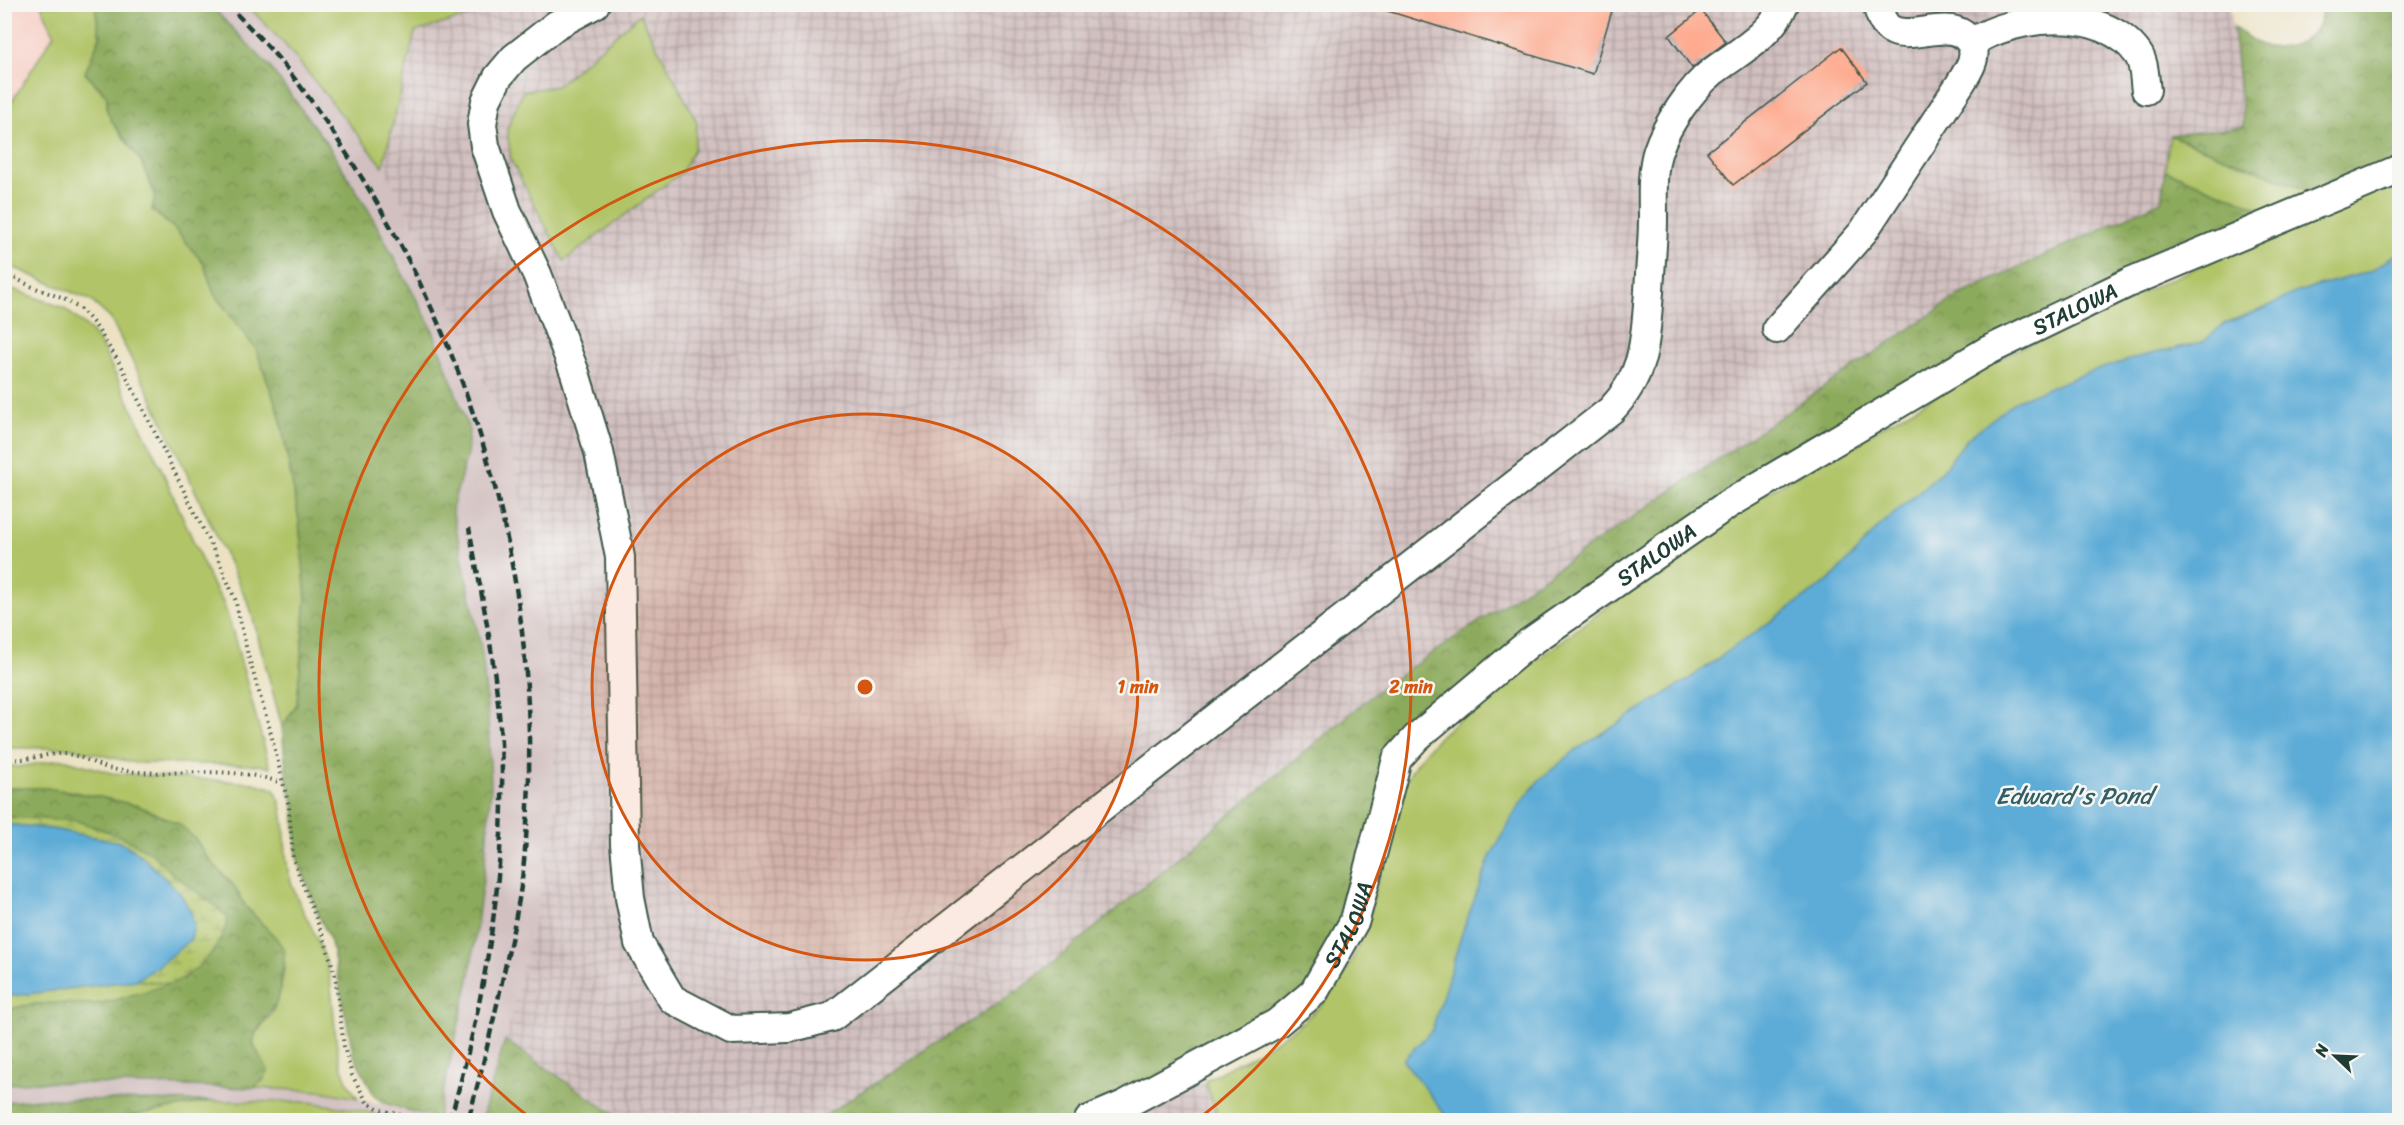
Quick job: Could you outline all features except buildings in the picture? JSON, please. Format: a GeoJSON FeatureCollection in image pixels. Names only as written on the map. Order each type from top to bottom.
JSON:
{"type":"FeatureCollection","features":[{"type":"Feature","properties":{"kind":"street"},"geometry":{"type":"LineString","coordinates":[[595,4],[556,25],[514,58],[498,76],[486,101],[482,124],[485,146],[507,211],[537,274],[575,373],[599,452],[620,557],[625,844],[630,898],[639,944],[672,999],[731,1030],[789,1028],[832,1017],[1611,410],[1633,381],[1641,362],[1646,337],[1653,234],[1653,176],[1658,151],[1680,109],[1696,87],[1769,30],[1780,16],[1785,4]]}},
{"type":"Feature","properties":{"kind":"street"},"geometry":{"type":"LineString","coordinates":[[1777,329],[1863,232],[1970,69],[1973,59],[1971,43],[1963,35],[1948,30],[1895,32],[1885,24],[1877,4]]}},
{"type":"Feature","properties":{"kind":"street"},"geometry":{"type":"LineString","coordinates":[[1971,43],[1990,32],[2014,24],[2069,19],[2094,23],[2124,39],[2139,55],[2143,64],[2146,90]]}},
{"type":"Feature","properties":{"kind":"street","name":"STALOWA"},"geometry":{"type":"LineString","coordinates":[[1089,1120],[1124,1105],[1277,1023],[1314,992],[1355,920],[1397,759],[1417,737],[1529,643],[1727,505],[1987,351],[2130,282],[2400,169]]}},
{"type":"Feature","properties":{"kind":"path"},"geometry":{"type":"LineString","coordinates":[[4,273],[64,299],[82,310],[95,325],[122,367],[218,559],[236,599],[289,807],[293,858],[326,944],[335,975],[344,1047],[352,1075],[368,1102],[381,1110],[421,1120]]}},
{"type":"Feature","properties":{"kind":"path"},"geometry":{"type":"LineString","coordinates":[[4,759],[21,761],[63,754],[113,769],[238,774],[266,777],[282,783]]}},
{"type":"Feature","properties":{"kind":"shaded area"},"geometry":{"type":"Polygon","coordinates":[[[506,4],[2230,5],[2244,127],[2170,135],[2161,201],[1958,296],[1828,384],[1024,987],[818,1120],[622,1120],[505,1040],[536,913],[553,807],[502,421],[426,249],[383,166],[415,32],[506,4]]]}},
{"type":"Feature","properties":{"kind":"shaded area"},"geometry":{"type":"Polygon","coordinates":[[[5,5],[41,5],[54,34],[5,114],[5,5]]]}},
{"type":"Feature","properties":{"kind":"shaded area"},"geometry":{"type":"Polygon","coordinates":[[[210,5],[247,5],[287,47],[383,166],[426,249],[502,421],[516,470],[546,642],[554,728],[553,807],[536,913],[505,1040],[481,1120],[400,1120],[333,1105],[279,1101],[40,1099],[5,1102],[5,1084],[39,1082],[296,1089],[340,1094],[436,1119],[470,975],[484,872],[491,787],[482,652],[452,509],[468,446],[469,429],[432,328],[369,211],[328,145],[269,66],[210,5]]]}},
{"type":"Feature","properties":{"kind":"shaded area"},"geometry":{"type":"Polygon","coordinates":[[[1205,1081],[1219,1120],[1121,1120],[1205,1081]]]}},
{"type":"Feature","properties":{"kind":"green space"},"geometry":{"type":"Polygon","coordinates":[[[41,5],[95,5],[100,37],[85,73],[107,96],[107,111],[113,123],[141,161],[156,195],[152,210],[176,230],[204,264],[214,294],[256,349],[280,416],[299,520],[306,598],[297,704],[282,727],[250,607],[150,395],[110,318],[90,300],[5,264],[4,114],[54,34],[41,5]]]}},
{"type":"Feature","properties":{"kind":"green space"},"geometry":{"type":"Polygon","coordinates":[[[95,5],[210,5],[269,66],[328,145],[369,211],[432,328],[469,429],[467,454],[452,509],[482,652],[491,787],[484,872],[470,975],[437,1119],[383,1103],[374,1095],[353,1053],[331,942],[297,857],[294,806],[287,782],[282,727],[297,704],[306,598],[299,520],[280,416],[256,349],[214,294],[204,264],[176,230],[152,210],[155,195],[141,161],[113,123],[107,111],[107,96],[85,73],[100,37],[95,5]]]}},
{"type":"Feature","properties":{"kind":"green space"},"geometry":{"type":"Polygon","coordinates":[[[247,5],[506,5],[415,32],[383,166],[287,47],[247,5]]]}},
{"type":"Feature","properties":{"kind":"green space"},"geometry":{"type":"Polygon","coordinates":[[[2323,5],[2399,5],[2399,161],[2319,195],[2170,135],[2244,127],[2233,28],[2265,46],[2290,46],[2312,34],[2319,22],[2323,5]]]}},
{"type":"Feature","properties":{"kind":"green space"},"geometry":{"type":"Polygon","coordinates":[[[640,14],[697,122],[694,149],[682,172],[564,261],[511,160],[507,129],[523,91],[557,86],[640,14]]]}},
{"type":"Feature","properties":{"kind":"green space"},"geometry":{"type":"Polygon","coordinates":[[[2170,135],[2319,195],[2276,215],[2165,170],[2170,135]]]}},
{"type":"Feature","properties":{"kind":"green space"},"geometry":{"type":"Polygon","coordinates":[[[2165,170],[2276,215],[1958,358],[1413,732],[1347,917],[1308,987],[1273,1018],[1075,1120],[818,1120],[1029,983],[1381,688],[1958,296],[2161,201],[2165,170]]]}},
{"type":"Feature","properties":{"kind":"green space"},"geometry":{"type":"Polygon","coordinates":[[[2399,177],[2399,252],[2371,271],[2297,292],[2263,309],[2225,323],[2203,342],[2138,357],[1968,438],[1942,471],[1880,526],[1831,579],[1686,681],[1576,750],[1539,780],[1446,988],[1432,1030],[1443,1114],[1449,1120],[1219,1120],[1205,1081],[1274,1042],[1307,1018],[1334,990],[1349,966],[1369,915],[1396,807],[1406,781],[1426,751],[1470,710],[1733,512],[2014,351],[2337,203],[2399,177]]]}},
{"type":"Feature","properties":{"kind":"green space"},"geometry":{"type":"Polygon","coordinates":[[[15,290],[64,308],[91,331],[101,345],[162,470],[213,586],[223,602],[270,768],[259,765],[135,763],[71,748],[5,748],[4,291],[15,290]]]}},
{"type":"Feature","properties":{"kind":"green space"},"geometry":{"type":"Polygon","coordinates":[[[63,759],[112,773],[254,783],[274,789],[282,809],[289,874],[296,896],[326,962],[342,1067],[348,1083],[358,1098],[320,1091],[254,1088],[263,1080],[268,1071],[253,1044],[255,1034],[272,1013],[280,992],[285,964],[267,929],[246,907],[234,886],[208,858],[195,839],[139,806],[69,791],[5,788],[5,765],[19,767],[63,759]]]}},
{"type":"Feature","properties":{"kind":"green space"},"geometry":{"type":"Polygon","coordinates":[[[5,788],[47,788],[139,806],[179,824],[195,839],[208,858],[234,886],[246,907],[276,938],[285,951],[278,1000],[255,1034],[253,1044],[268,1070],[263,1080],[254,1088],[39,1082],[5,1084],[5,1011],[36,1004],[101,1003],[173,982],[203,961],[222,937],[217,907],[173,874],[151,853],[123,837],[77,821],[5,817],[5,788]]]}},
{"type":"Feature","properties":{"kind":"green space"},"geometry":{"type":"Polygon","coordinates":[[[4,817],[77,821],[123,837],[151,853],[173,874],[228,918],[220,939],[199,966],[171,984],[136,980],[157,967],[191,939],[168,881],[137,852],[120,842],[52,829],[5,824],[4,817]]]}},
{"type":"Feature","properties":{"kind":"green space"},"geometry":{"type":"Polygon","coordinates":[[[136,980],[171,984],[112,1002],[38,1004],[5,1011],[5,997],[136,980]]]}},
{"type":"Feature","properties":{"kind":"green space"},"geometry":{"type":"Polygon","coordinates":[[[505,1040],[622,1120],[481,1120],[505,1040]]]}},
{"type":"Feature","properties":{"kind":"green space"},"geometry":{"type":"Polygon","coordinates":[[[40,1099],[211,1101],[116,1120],[5,1120],[5,1102],[40,1099]]]}},
{"type":"Feature","properties":{"kind":"green space"},"geometry":{"type":"Polygon","coordinates":[[[211,1101],[309,1102],[400,1120],[116,1120],[211,1101]]]}},
{"type":"Feature","properties":{"kind":"water","name":"Edward's Pond"},"geometry":{"type":"Polygon","coordinates":[[[2399,252],[2399,1120],[1449,1120],[1403,1060],[1432,1030],[1462,933],[1490,857],[1518,807],[1539,780],[1576,750],[1686,681],[1831,579],[1880,526],[1942,471],[1968,438],[2017,400],[2084,374],[2138,357],[2203,342],[2225,323],[2263,309],[2297,292],[2371,271],[2399,252]]]}},
{"type":"Feature","properties":{"kind":"water"},"geometry":{"type":"Polygon","coordinates":[[[4,824],[52,829],[120,842],[137,852],[180,893],[191,912],[194,924],[191,939],[157,967],[136,980],[5,997],[4,824]]]}},
{"type":"Feature","properties":{"kind":"railway"},"geometry":{"type":"LineString","coordinates":[[227,4],[271,50],[309,98],[357,170],[403,249],[442,331],[474,415],[499,502],[516,590],[526,679],[529,769],[524,861],[517,910],[468,1120]]}},
{"type":"Feature","properties":{"kind":"railway"},"geometry":{"type":"LineString","coordinates":[[450,1120],[476,1018],[486,966],[494,914],[502,809],[502,756],[498,703],[469,528]]}}]}
